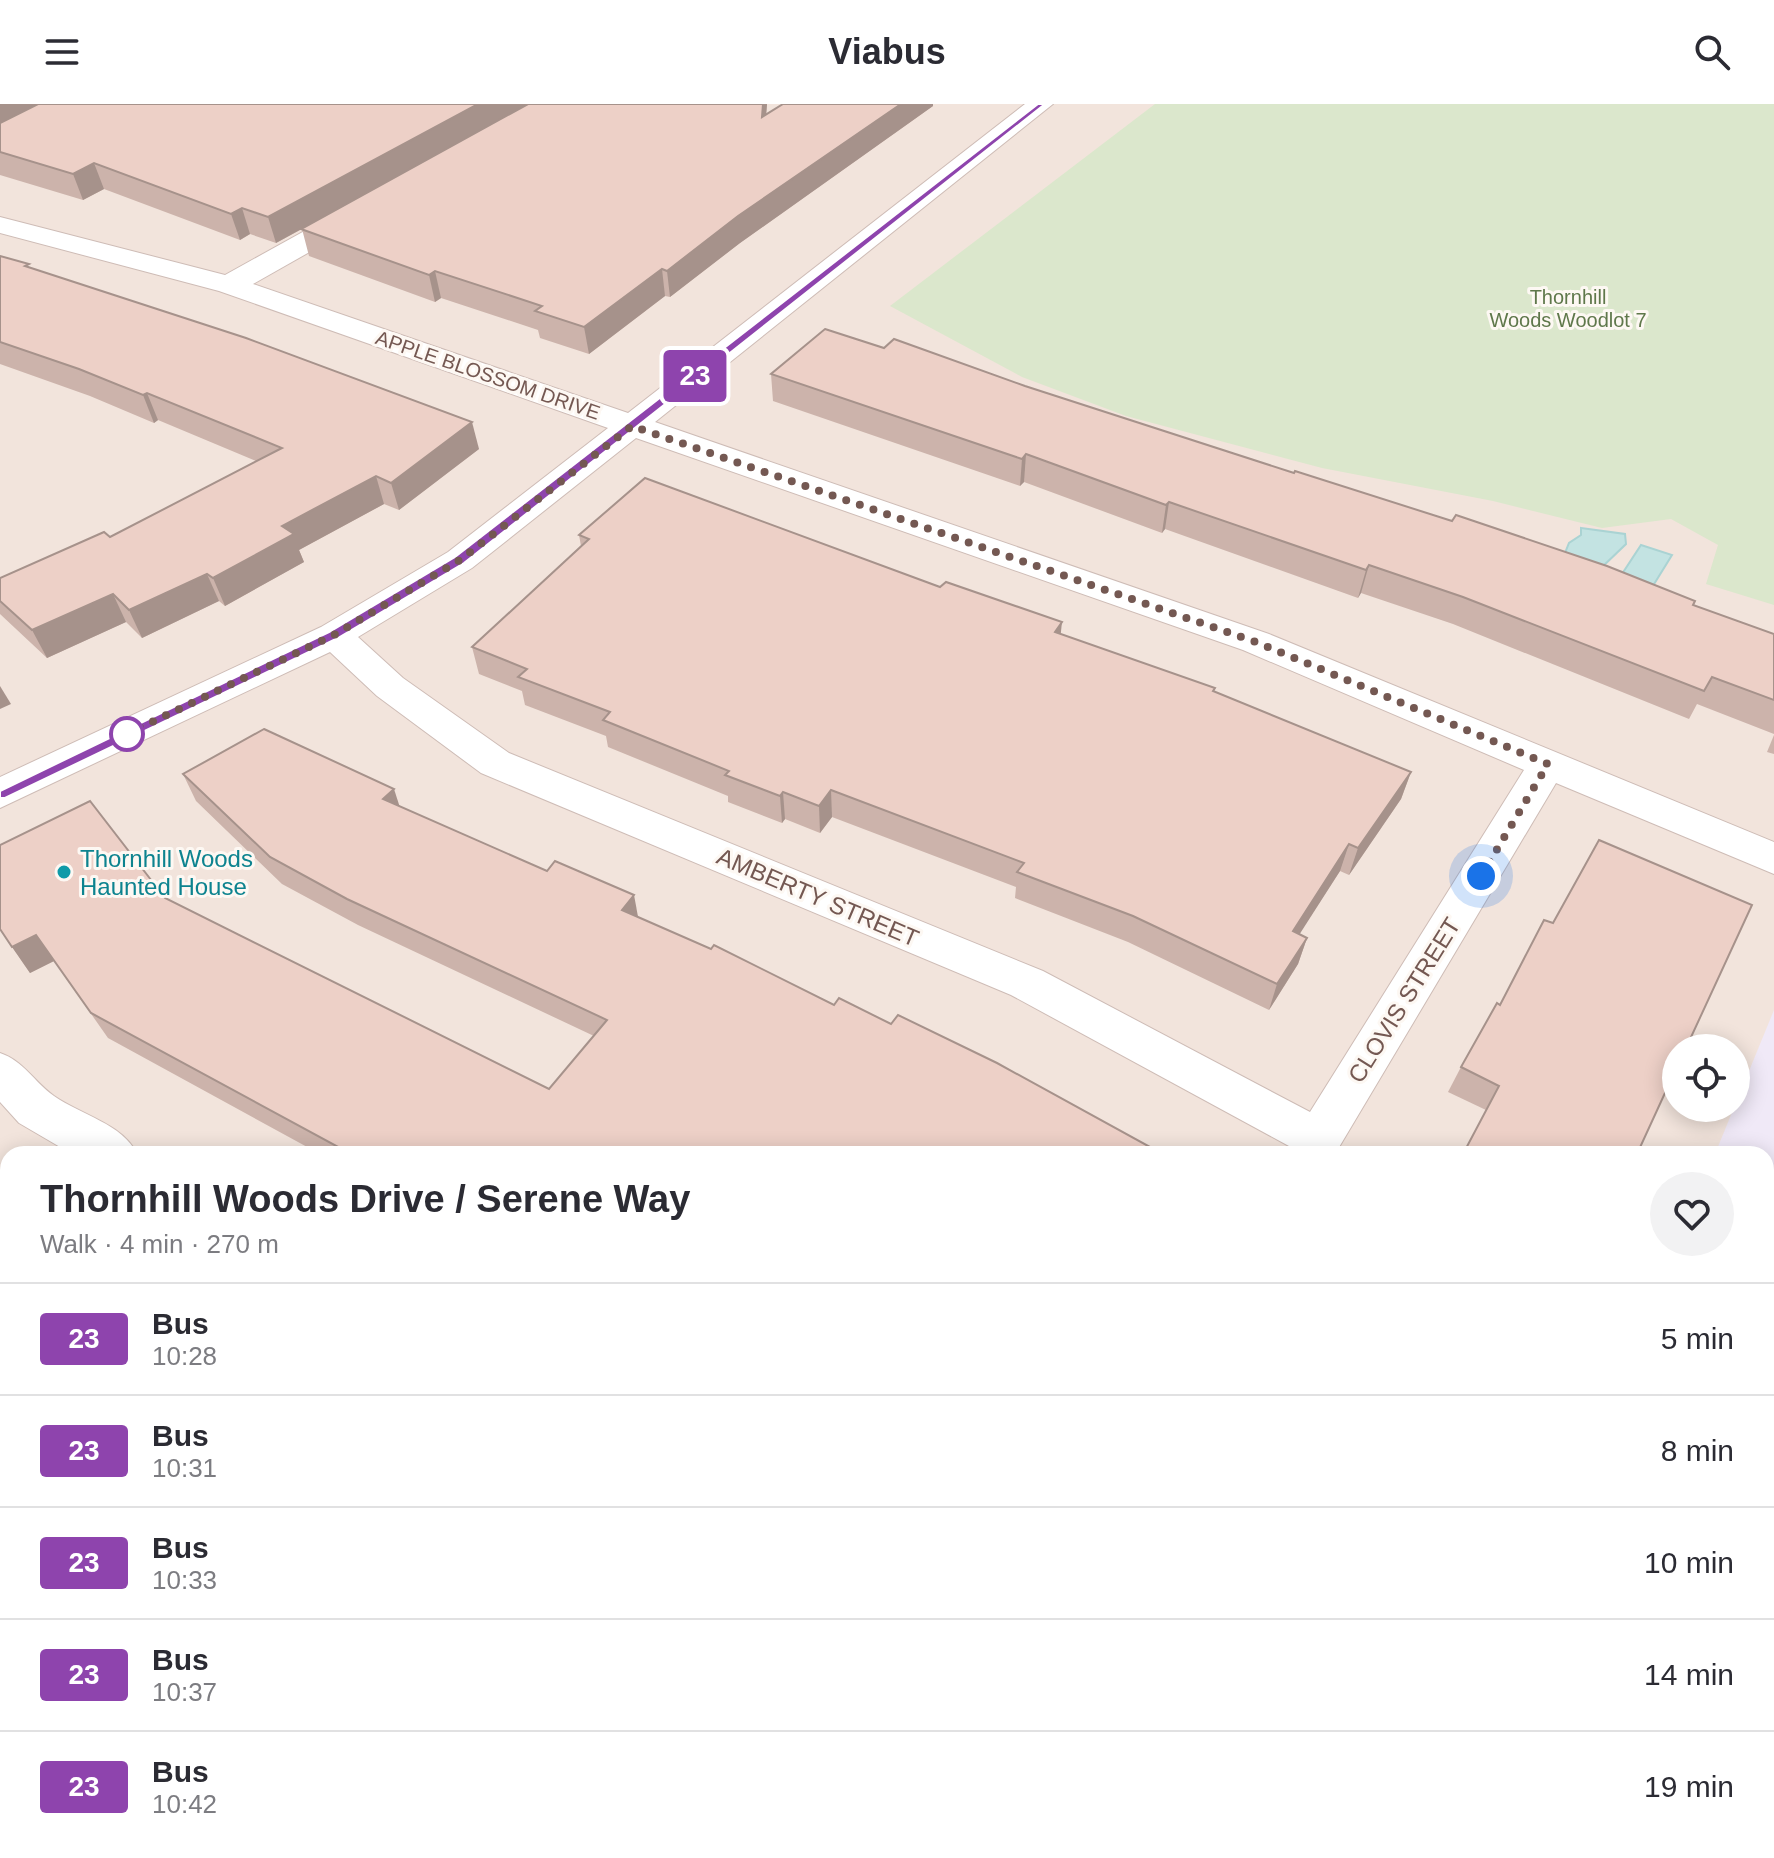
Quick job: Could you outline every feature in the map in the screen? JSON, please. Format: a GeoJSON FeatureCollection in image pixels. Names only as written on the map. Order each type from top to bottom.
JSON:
{"type":"FeatureCollection","features":[{"type":"Feature","properties":{"kind":"street"},"geometry":{"type":"LineString","coordinates":[[0,794],[334,635],[460,560],[1041,104]]}},
{"type":"Feature","properties":{"kind":"street"},"geometry":{"type":"LineString","coordinates":[[229,285],[372,205]]}},
{"type":"Feature","properties":{"kind":"street","name":"APPLE BLOSSOM DRIVE"},"geometry":{"type":"LineString","coordinates":[[0,225],[229,285],[1256,642],[1774,859]]}},
{"type":"Feature","properties":{"kind":"street","name":"AMBERTY STREET"},"geometry":{"type":"LineString","coordinates":[[334,635],[390,687],[495,763],[1027,983],[1312,1146]]}},
{"type":"Feature","properties":{"kind":"street","name":"CLOVIS STREET"},"geometry":{"type":"LineString","coordinates":[[1315,1146],[1548,764]]}},
{"type":"Feature","properties":{"kind":"street"},"geometry":{"type":"LineString","coordinates":[[0,1072],[36,1109],[99,1146]]}},
{"type":"Feature","properties":{"kind":"shaded area"},"geometry":{"type":"Polygon","coordinates":[[[0,104],[1774,104],[1774,1146],[0,1146],[0,104]]]}},
{"type":"Feature","properties":{"kind":"shaded area"},"geometry":{"type":"Polygon","coordinates":[[[1774,1010],[1774,1146],[1718,1146],[1728,1122],[1750,1122],[1750,1069],[1774,1010]]]}},
{"type":"Feature","properties":{"kind":"green space","name":"Thornhill Woods Woodlot 7"},"geometry":{"type":"Polygon","coordinates":[[[1155,104],[1774,104],[1774,605],[1706,584],[1718,545],[1671,519],[1602,528],[1493,501],[1322,468],[1126,416],[1022,377],[890,306],[1155,104]]]}},
{"type":"Feature","properties":{"kind":"water"},"geometry":{"type":"Polygon","coordinates":[[[1581,528],[1625,534],[1626,544],[1600,569],[1565,553],[1569,543],[1581,535],[1581,528]]]}},
{"type":"Feature","properties":{"kind":"water"},"geometry":{"type":"Polygon","coordinates":[[[1641,545],[1672,555],[1651,589],[1620,577],[1641,545]]]}},
{"type":"Feature","properties":{"kind":"building"},"geometry":{"type":"Polygon","coordinates":[[[38,104],[478,104],[268,217],[242,208],[231,214],[94,163],[73,174],[0,152],[0,123],[38,104]]]}},
{"type":"Feature","properties":{"kind":"building"},"geometry":{"type":"Polygon","coordinates":[[[528,104],[763,104],[762,117],[783,104],[901,104],[738,216],[667,271],[662,269],[584,327],[535,311],[542,306],[435,271],[429,275],[301,229],[528,104]]]}},
{"type":"Feature","properties":{"kind":"building"},"geometry":{"type":"Polygon","coordinates":[[[0,256],[246,338],[472,422],[391,483],[376,476],[282,526],[294,534],[213,578],[207,574],[129,610],[113,594],[32,630],[0,601],[0,578],[104,532],[110,537],[282,448],[147,393],[143,395],[0,342],[0,256]]]}},
{"type":"Feature","properties":{"kind":"building"},"geometry":{"type":"Polygon","coordinates":[[[825,329],[884,348],[894,339],[1025,386],[1294,473],[1452,521],[1456,515],[1607,566],[1695,601],[1693,605],[1774,634],[1774,700],[1712,677],[1704,691],[1463,597],[1369,565],[1366,570],[1169,502],[1166,505],[1026,454],[1022,459],[771,374],[825,329]]]}},
{"type":"Feature","properties":{"kind":"building"},"geometry":{"type":"Polygon","coordinates":[[[645,478],[940,587],[946,582],[1062,622],[1055,632],[1215,688],[1213,691],[1411,772],[1358,848],[1349,844],[1293,931],[1307,938],[1277,984],[1133,916],[1017,872],[1024,863],[831,790],[819,806],[783,792],[780,796],[725,775],[729,771],[603,720],[610,712],[518,677],[527,669],[472,647],[589,539],[579,535],[645,478]]]}},
{"type":"Feature","properties":{"kind":"building"},"geometry":{"type":"Polygon","coordinates":[[[264,729],[394,789],[383,799],[547,871],[555,861],[634,895],[622,910],[711,949],[714,945],[834,1005],[839,998],[891,1024],[898,1015],[997,1063],[1148,1146],[336,1146],[91,1013],[36,935],[12,947],[0,929],[0,845],[90,801],[165,898],[549,1089],[607,1020],[347,899],[270,857],[183,774],[264,729]]]}},
{"type":"Feature","properties":{"kind":"building"},"geometry":{"type":"Polygon","coordinates":[[[1599,840],[1752,905],[1692,1034],[1662,1034],[1662,1100],[1641,1146],[1467,1146],[1499,1086],[1461,1067],[1497,1003],[1500,1005],[1544,920],[1553,923],[1599,840]]]}},
{"type":"Feature","properties":{"kind":"bus line","name":"23"},"geometry":{"type":"LineString","coordinates":[[0,794],[334,635],[460,560],[1041,104]]}},
{"type":"Feature","properties":{"kind":"place","name":"Thornhill Woods Haunted House"},"geometry":{"type":"Point","coordinates":[64,872]}},
{"type":"Feature","properties":{"kind":"route"},"geometry":{"type":"LineString","coordinates":[[127,734],[334,635],[460,560],[632,426],[1256,642],[1548,764],[1481,876]]}}]}
